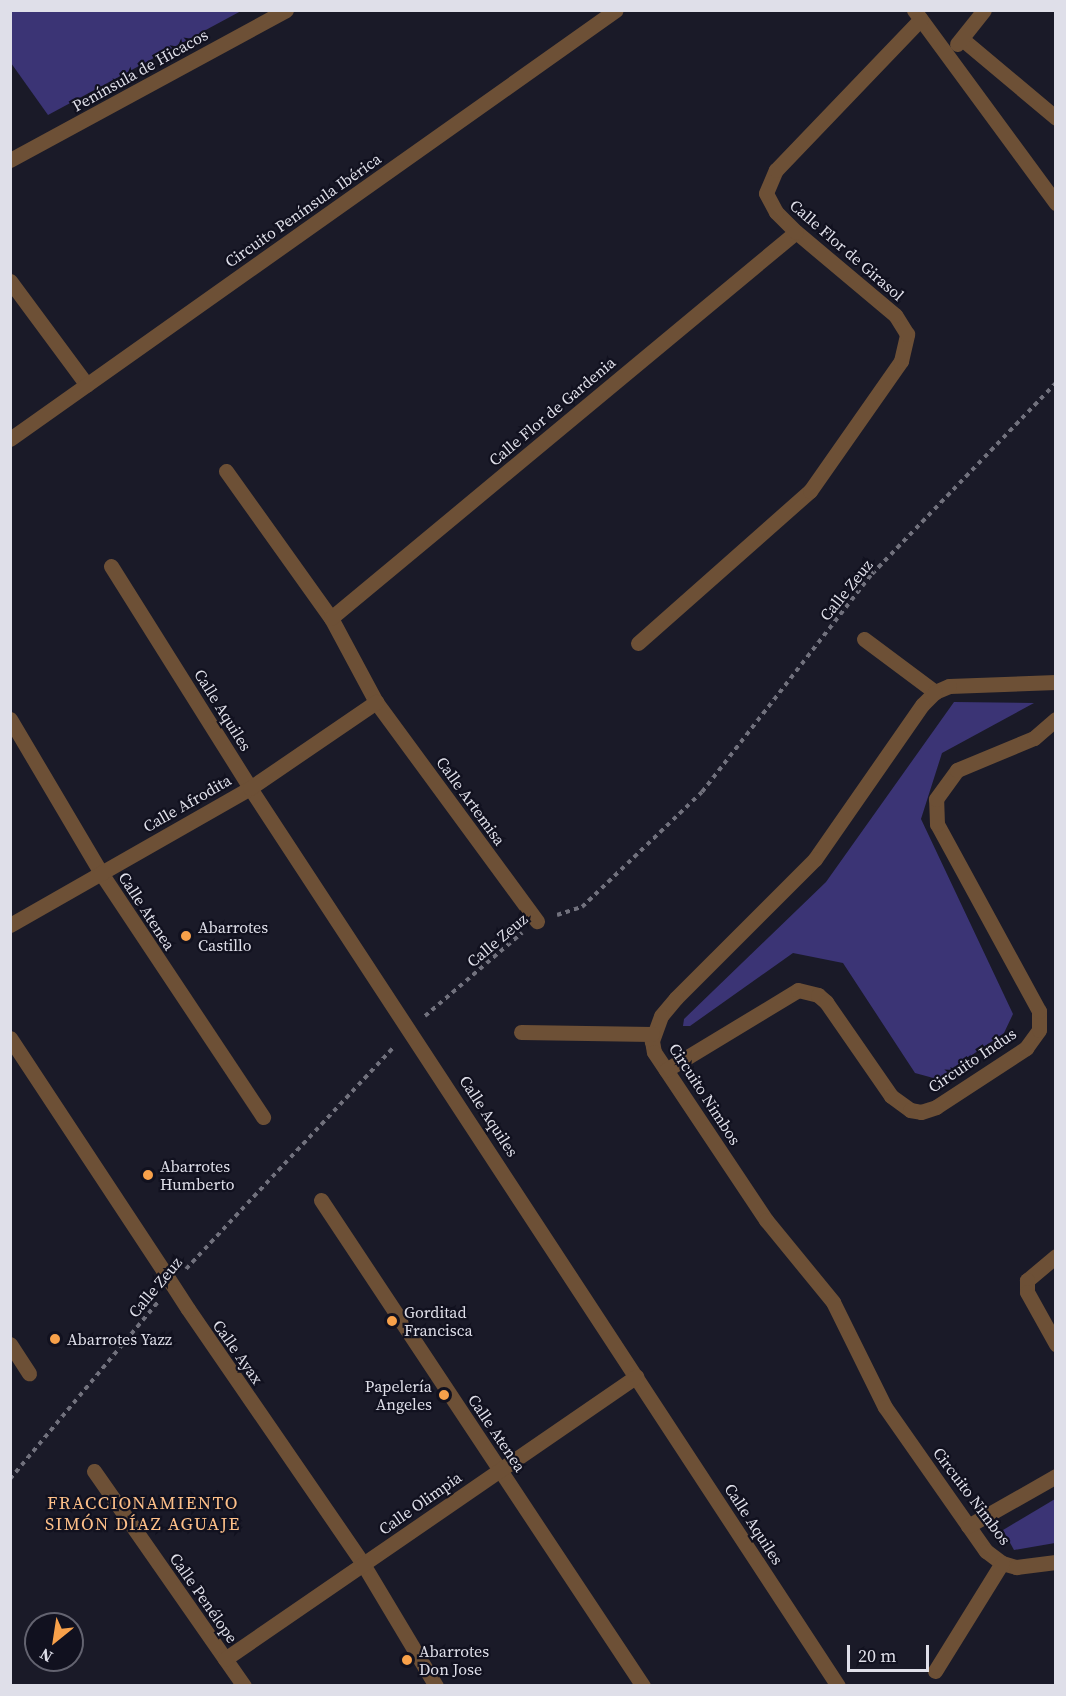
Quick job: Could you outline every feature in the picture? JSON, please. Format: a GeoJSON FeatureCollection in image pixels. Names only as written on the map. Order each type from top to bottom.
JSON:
{"type":"FeatureCollection","features":[{"type":"Feature","properties":{"kind":"street","name":"Península de Hicacos"},"geometry":{"type":"LineString","coordinates":[[10,160],[286,10]]}},
{"type":"Feature","properties":{"kind":"street","name":"Circuito Península Ibérica"},"geometry":{"type":"LineString","coordinates":[[10,439],[616,10]]}},
{"type":"Feature","properties":{"kind":"street"},"geometry":{"type":"LineString","coordinates":[[949,53],[984,10]]}},
{"type":"Feature","properties":{"kind":"street"},"geometry":{"type":"LineString","coordinates":[[918,15],[949,53],[1056,203]]}},
{"type":"Feature","properties":{"kind":"street","name":"Calle Flor de Girasol"},"geometry":{"type":"LineString","coordinates":[[638,643],[810,490],[901,361],[907,334],[895,315],[796,232],[776,212],[766,193],[776,170],[918,15]]}},
{"type":"Feature","properties":{"kind":"street"},"geometry":{"type":"LineString","coordinates":[[962,39],[1056,118]]}},
{"type":"Feature","properties":{"kind":"street","name":"Calle Flor de Gardenia"},"geometry":{"type":"LineString","coordinates":[[331,618],[796,232]]}},
{"type":"Feature","properties":{"kind":"street"},"geometry":{"type":"LineString","coordinates":[[12,285],[87,385]]}},
{"type":"Feature","properties":{"kind":"street","name":"Calle Artemisa"},"geometry":{"type":"LineString","coordinates":[[226,471],[331,618],[376,702],[537,921]]}},
{"type":"Feature","properties":{"kind":"street","name":"Calle Aquiles"},"geometry":{"type":"LineString","coordinates":[[111,566],[250,788],[411,1029],[838,1686]]}},
{"type":"Feature","properties":{"kind":"street"},"geometry":{"type":"LineString","coordinates":[[864,639],[935,692],[949,686],[1056,682]]}},
{"type":"Feature","properties":{"kind":"street","name":"Circuito Nimbos"},"geometry":{"type":"LineString","coordinates":[[935,692],[922,705],[815,860],[676,998],[652,1034],[654,1052],[766,1220],[833,1302],[885,1407],[986,1551],[1002,1563],[1016,1567],[1056,1562]]}},
{"type":"Feature","properties":{"kind":"street","name":"Calle Afrodita"},"geometry":{"type":"LineString","coordinates":[[10,925],[250,788],[376,702]]}},
{"type":"Feature","properties":{"kind":"street","name":"Calle Atenea"},"geometry":{"type":"LineString","coordinates":[[10,719],[101,873],[263,1117]]}},
{"type":"Feature","properties":{"kind":"street","name":"Circuito Indus"},"geometry":{"type":"LineString","coordinates":[[666,1070],[798,990],[818,994],[826,1002],[891,1096],[910,1110],[921,1112],[936,1107],[1026,1048],[1039,1030],[1039,1011],[937,824],[936,799],[957,770],[1034,738],[1056,719]]}},
{"type":"Feature","properties":{"kind":"street"},"geometry":{"type":"LineString","coordinates":[[521,1032],[652,1034]]}},
{"type":"Feature","properties":{"kind":"street","name":"Calle Ayax"},"geometry":{"type":"LineString","coordinates":[[10,1038],[174,1275],[188,1310],[363,1564],[436,1686]]}},
{"type":"Feature","properties":{"kind":"street","name":"Calle Atenea"},"geometry":{"type":"LineString","coordinates":[[321,1200],[643,1686]]}},
{"type":"Feature","properties":{"kind":"street"},"geometry":{"type":"LineString","coordinates":[[1056,1256],[1038,1267],[1027,1286],[1030,1302],[1056,1344]]}},
{"type":"Feature","properties":{"kind":"street"},"geometry":{"type":"LineString","coordinates":[[11,1345],[29,1373]]}},
{"type":"Feature","properties":{"kind":"street","name":"Calle Olimpia"},"geometry":{"type":"LineString","coordinates":[[225,1659],[636,1376]]}},
{"type":"Feature","properties":{"kind":"street","name":"Calle Penélope"},"geometry":{"type":"LineString","coordinates":[[94,1471],[244,1686]]}},
{"type":"Feature","properties":{"kind":"street"},"geometry":{"type":"LineString","coordinates":[[968,1526],[1056,1476]]}},
{"type":"Feature","properties":{"kind":"street"},"geometry":{"type":"LineString","coordinates":[[935,1671],[1002,1563]]}},
{"type":"Feature","properties":{"kind":"path","name":"Calle Zeuz"},"geometry":{"type":"LineString","coordinates":[[174,1275],[411,1029],[537,921],[582,907],[702,792],[872,574],[1056,383]]}},
{"type":"Feature","properties":{"kind":"path","name":"Calle Zeuz"},"geometry":{"type":"LineString","coordinates":[[10,1479],[166,1293]]}},
{"type":"Feature","properties":{"kind":"shaded area"},"geometry":{"type":"Polygon","coordinates":[[[10,11],[241,11],[48,115],[11,63],[10,11]]]}},
{"type":"Feature","properties":{"kind":"shaded area"},"geometry":{"type":"Polygon","coordinates":[[[954,702],[1034,703],[942,753],[921,819],[1013,1014],[1004,1033],[937,1079],[915,1073],[843,963],[793,953],[690,1026],[683,1026],[684,1019],[826,882],[954,702]]]}},
{"type":"Feature","properties":{"kind":"shaded area"},"geometry":{"type":"Polygon","coordinates":[[[1055,1499],[1055,1543],[1014,1550],[1003,1530],[1055,1499]]]}},
{"type":"Feature","properties":{"kind":"place","name":"Abarrotes Castillo"},"geometry":{"type":"Point","coordinates":[186,936]}},
{"type":"Feature","properties":{"kind":"place","name":"Abarrotes Humberto"},"geometry":{"type":"Point","coordinates":[148,1175]}},
{"type":"Feature","properties":{"kind":"place","name":"Gorditad Francisca"},"geometry":{"type":"Point","coordinates":[392,1321]}},
{"type":"Feature","properties":{"kind":"place","name":"Abarrotes Yazz"},"geometry":{"type":"Point","coordinates":[55,1339]}},
{"type":"Feature","properties":{"kind":"place","name":"Papelería Angeles"},"geometry":{"type":"Point","coordinates":[444,1395]}},
{"type":"Feature","properties":{"kind":"place","name":"Abarrotes Don Jose"},"geometry":{"type":"Point","coordinates":[407,1660]}},
{"type":"Feature","properties":{"kind":"district","name":"FRACCIONAMIENTO SIMÓN DÍAZ AGUAJE"},"geometry":{"type":"Point","coordinates":[143,1514]}}]}
